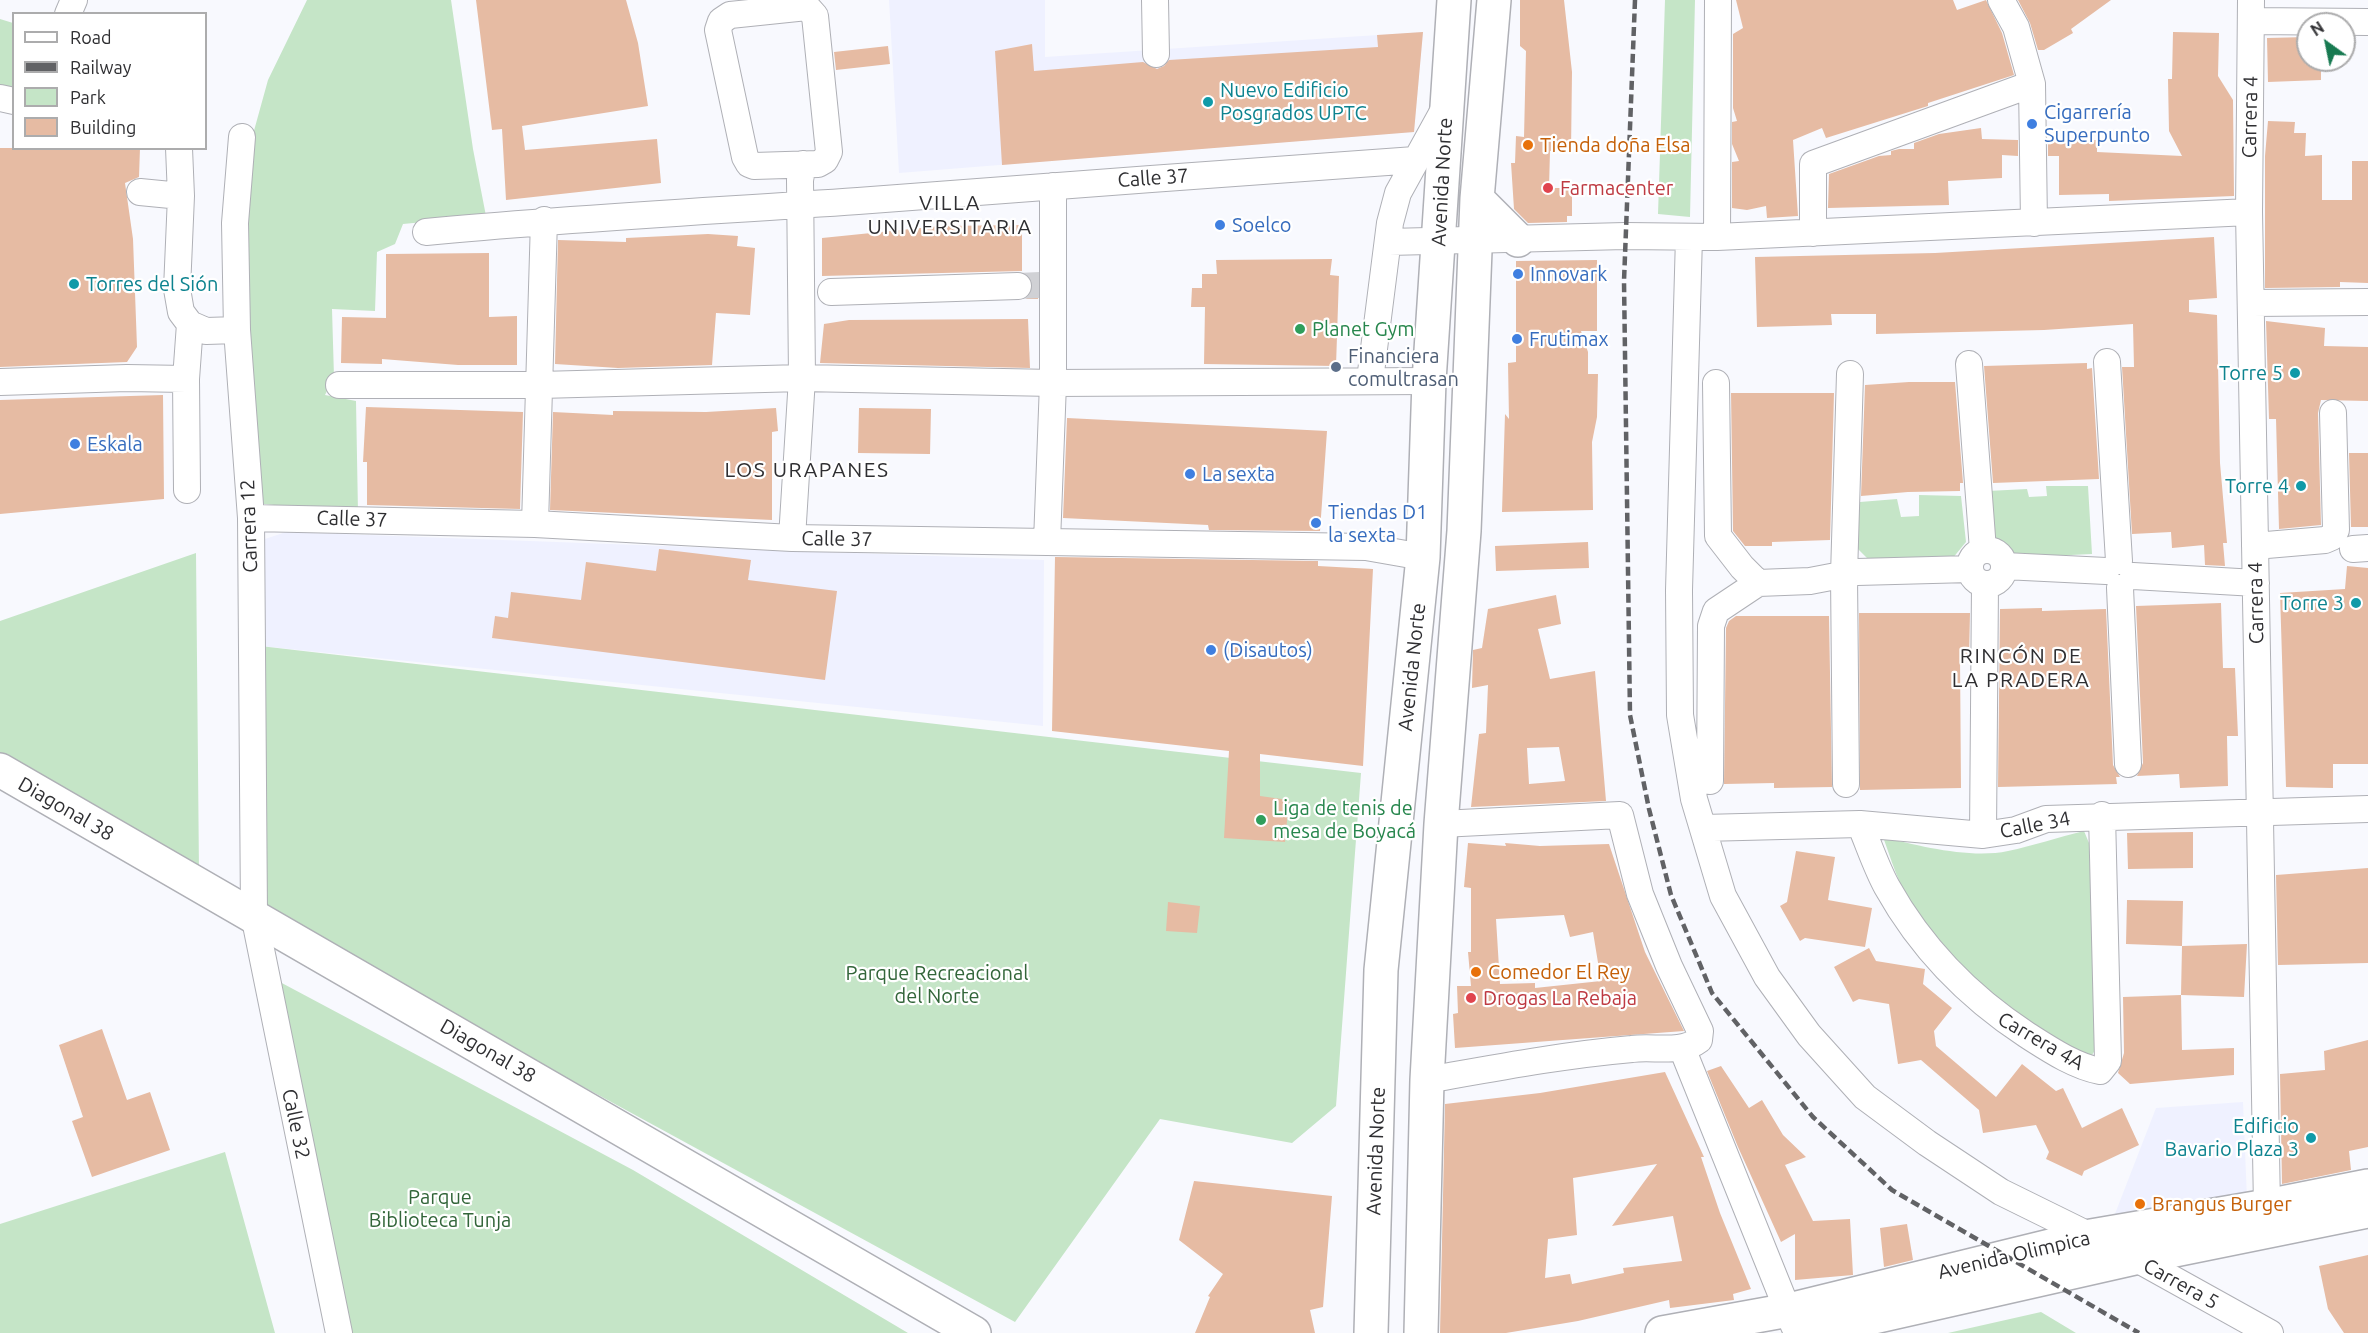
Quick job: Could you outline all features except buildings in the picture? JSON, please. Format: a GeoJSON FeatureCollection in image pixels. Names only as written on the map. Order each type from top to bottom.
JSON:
{"type":"FeatureCollection","features":[{"type":"Feature","properties":{"kind":"main road","name":"Avenida Norte"},"geometry":{"type":"LineString","coordinates":[[1371,1333],[1381,970],[1423,556],[1430,381],[1454,0]]}},
{"type":"Feature","properties":{"kind":"main road","name":"Avenida Norte"},"geometry":{"type":"LineString","coordinates":[[1421,1333],[1427,1080],[1441,824],[1464,531],[1477,199],[1494,0]]}},
{"type":"Feature","properties":{"kind":"main road"},"geometry":{"type":"LineString","coordinates":[[1477,199],[1518,240]]}},
{"type":"Feature","properties":{"kind":"main road","name":"Diagonal 38"},"geometry":{"type":"LineString","coordinates":[[0,770],[974,1333]]}},
{"type":"Feature","properties":{"kind":"main road","name":"Avenida Olimpica"},"geometry":{"type":"LineString","coordinates":[[1796,1325],[2091,1236],[2368,1186]]}},
{"type":"Feature","properties":{"kind":"main road","name":"Avenida Olimpica"},"geometry":{"type":"LineString","coordinates":[[1662,1333],[1796,1325],[2368,1211]]}},
{"type":"Feature","properties":{"kind":"street"},"geometry":{"type":"LineString","coordinates":[[1155,0],[1156,54]]}},
{"type":"Feature","properties":{"kind":"street"},"geometry":{"type":"LineString","coordinates":[[1717,237],[1718,0]]}},
{"type":"Feature","properties":{"kind":"street"},"geometry":{"type":"LineString","coordinates":[[2001,0],[2016,27],[2032,84],[2034,223]]}},
{"type":"Feature","properties":{"kind":"street"},"geometry":{"type":"LineString","coordinates":[[807,7],[815,16],[829,152],[825,160],[818,164],[803,164],[754,166],[749,164],[745,157],[718,30],[721,21],[730,15],[807,7]]}},
{"type":"Feature","properties":{"kind":"street"},"geometry":{"type":"LineString","coordinates":[[2251,11],[2368,22]]}},
{"type":"Feature","properties":{"kind":"street","name":"Carrera 4"},"geometry":{"type":"LineString","coordinates":[[2251,11],[2249,212],[2267,1206]]}},
{"type":"Feature","properties":{"kind":"street"},"geometry":{"type":"LineString","coordinates":[[1813,233],[1813,164],[2032,84]]}},
{"type":"Feature","properties":{"kind":"street"},"geometry":{"type":"LineString","coordinates":[[1370,380],[1390,224],[1398,193],[1446,105]]}},
{"type":"Feature","properties":{"kind":"street","name":"Carrera 12"},"geometry":{"type":"LineString","coordinates":[[242,137],[235,223],[216,329],[251,518],[245,911]]}},
{"type":"Feature","properties":{"kind":"street"},"geometry":{"type":"LineString","coordinates":[[179,150],[181,196],[177,289],[181,312],[216,329],[186,379],[187,490]]}},
{"type":"Feature","properties":{"kind":"street","name":"Calle 37"},"geometry":{"type":"LineString","coordinates":[[426,232],[544,220],[802,205],[1415,160]]}},
{"type":"Feature","properties":{"kind":"street"},"geometry":{"type":"LineString","coordinates":[[792,538],[802,378],[800,180],[803,164]]}},
{"type":"Feature","properties":{"kind":"street"},"geometry":{"type":"LineString","coordinates":[[1047,543],[1053,383],[1037,285],[1053,186]]}},
{"type":"Feature","properties":{"kind":"street"},"geometry":{"type":"LineString","coordinates":[[140,192],[181,196]]}},
{"type":"Feature","properties":{"kind":"street"},"geometry":{"type":"LineString","coordinates":[[1389,242],[1717,237],[2249,212]]}},
{"type":"Feature","properties":{"kind":"street"},"geometry":{"type":"LineString","coordinates":[[535,524],[544,220]]}},
{"type":"Feature","properties":{"kind":"street","name":"Carrera 5"},"geometry":{"type":"LineString","coordinates":[[1689,237],[1679,590],[1680,715],[1694,799],[1723,896],[1767,977],[1809,1035],[1865,1097],[1927,1143],[2001,1192],[2135,1258],[2270,1333]]}},
{"type":"Feature","properties":{"kind":"street"},"geometry":{"type":"LineString","coordinates":[[831,292],[1037,285]]}},
{"type":"Feature","properties":{"kind":"street"},"geometry":{"type":"LineString","coordinates":[[2252,303],[2368,302]]}},
{"type":"Feature","properties":{"kind":"street"},"geometry":{"type":"LineString","coordinates":[[2107,362],[2120,574],[2128,764]]}},
{"type":"Feature","properties":{"kind":"street"},"geometry":{"type":"LineString","coordinates":[[1969,364],[1979,568],[1983,835]]}},
{"type":"Feature","properties":{"kind":"street"},"geometry":{"type":"LineString","coordinates":[[1846,784],[1844,575],[1850,374]]}},
{"type":"Feature","properties":{"kind":"street"},"geometry":{"type":"LineString","coordinates":[[0,382],[127,378],[186,379]]}},
{"type":"Feature","properties":{"kind":"street"},"geometry":{"type":"LineString","coordinates":[[339,385],[540,385],[802,378],[1053,383],[1430,381]]}},
{"type":"Feature","properties":{"kind":"street"},"geometry":{"type":"LineString","coordinates":[[1716,383],[1718,536],[1742,567],[1758,583]]}},
{"type":"Feature","properties":{"kind":"street"},"geometry":{"type":"LineString","coordinates":[[2255,546],[2325,540],[2332,537],[2336,530],[2333,413]]}},
{"type":"Feature","properties":{"kind":"street","name":"Calle 37"},"geometry":{"type":"LineString","coordinates":[[251,518],[535,524],[792,538],[1366,547],[1423,556]]}},
{"type":"Feature","properties":{"kind":"street"},"geometry":{"type":"LineString","coordinates":[[1710,781],[1711,626],[1716,611],[1758,583],[1810,581],[1844,575],[1979,568],[1997,553],[2004,566],[2256,583]]}},
{"type":"Feature","properties":{"kind":"street","name":"Calle 34"},"geometry":{"type":"LineString","coordinates":[[1702,828],[1860,824],[1983,835],[2016,830],[2046,819],[2102,815],[2368,809]]}},
{"type":"Feature","properties":{"kind":"street"},"geometry":{"type":"LineString","coordinates":[[1427,1080],[1568,1055],[1640,1048],[1682,1048],[1692,1046],[1699,1040],[1700,1030],[1669,966],[1640,894],[1620,815],[1441,824]]}},
{"type":"Feature","properties":{"kind":"street","name":"Carrera 4A"},"geometry":{"type":"LineString","coordinates":[[1860,824],[1887,886],[1916,932],[1946,970],[1992,1012],[2038,1042],[2086,1068],[2100,1071],[2108,1061],[2102,815]]}},
{"type":"Feature","properties":{"kind":"street","name":"Calle 32"},"geometry":{"type":"LineString","coordinates":[[245,911],[339,1333]]}},
{"type":"Feature","properties":{"kind":"street"},"geometry":{"type":"LineString","coordinates":[[1682,1048],[1796,1325]]}},
{"type":"Feature","properties":{"kind":"shaded area","name":"Nuevo Edificio Posgrados UPTC"},"geometry":{"type":"Polygon","coordinates":[[[889,0],[1045,0],[1045,57],[1423,32],[1414,132],[899,173],[889,0]]]}},
{"type":"Feature","properties":{"kind":"shaded area"},"geometry":{"type":"Polygon","coordinates":[[[286,532],[1044,560],[1043,726],[260,646],[262,540],[286,532]]]}},
{"type":"Feature","properties":{"kind":"shaded area"},"geometry":{"type":"Polygon","coordinates":[[[2243,1102],[2247,1199],[2113,1219],[2156,1108],[2243,1102]]]}},
{"type":"Feature","properties":{"kind":"green space"},"geometry":{"type":"Polygon","coordinates":[[[307,0],[451,0],[473,149],[486,216],[403,224],[395,244],[377,252],[375,311],[332,309],[334,377],[325,395],[356,401],[358,513],[253,503],[239,185],[268,80],[307,0]]]}},
{"type":"Feature","properties":{"kind":"green space"},"geometry":{"type":"Polygon","coordinates":[[[1665,0],[1695,0],[1690,217],[1658,214],[1665,0]]]}},
{"type":"Feature","properties":{"kind":"green space"},"geometry":{"type":"Polygon","coordinates":[[[0,19],[12,23],[12,96],[0,93],[0,19]]]}},
{"type":"Feature","properties":{"kind":"green space"},"geometry":{"type":"Polygon","coordinates":[[[2046,486],[2088,486],[2092,554],[2008,558],[1989,539],[1988,491],[2027,489],[2029,497],[2047,496],[2046,486]]]}},
{"type":"Feature","properties":{"kind":"green space"},"geometry":{"type":"Polygon","coordinates":[[[1919,495],[1961,496],[1966,542],[1952,559],[1868,559],[1855,546],[1860,502],[1897,499],[1901,517],[1919,516],[1919,495]]]}},
{"type":"Feature","properties":{"kind":"green space"},"geometry":{"type":"Polygon","coordinates":[[[196,553],[199,873],[0,753],[0,621],[196,553]]]}},
{"type":"Feature","properties":{"kind":"green space","name":"Parque Recreacional del Norte"},"geometry":{"type":"Polygon","coordinates":[[[260,646],[1361,773],[1336,1106],[1292,1143],[1160,1119],[1015,1322],[257,909],[267,860],[260,646]]]}},
{"type":"Feature","properties":{"kind":"green space"},"geometry":{"type":"Polygon","coordinates":[[[2084,831],[2089,843],[2097,1047],[2092,1055],[2066,1045],[2038,1030],[1982,987],[1957,962],[1915,910],[1898,879],[1883,837],[1945,850],[1993,853],[2084,831]]]}},
{"type":"Feature","properties":{"kind":"green space","name":"Parque Biblioteca Tunja"},"geometry":{"type":"Polygon","coordinates":[[[263,973],[633,1170],[908,1333],[338,1333],[263,973]]]}},
{"type":"Feature","properties":{"kind":"green space"},"geometry":{"type":"Polygon","coordinates":[[[225,1152],[275,1333],[0,1333],[0,1224],[225,1152]]]}},
{"type":"Feature","properties":{"kind":"green space"},"geometry":{"type":"Polygon","coordinates":[[[2041,1312],[2076,1333],[1948,1333],[2041,1312]]]}},
{"type":"Feature","properties":{"kind":"tunnel"},"geometry":{"type":"LineString","coordinates":[[1018,286],[1040,285]]}},
{"type":"Feature","properties":{"kind":"railway"},"geometry":{"type":"LineString","coordinates":[[1635,0],[1624,281],[1630,715],[1649,809],[1671,895],[1712,993],[1813,1117],[1892,1190],[2139,1333]]}},
{"type":"Feature","properties":{"kind":"place","name":"Nuevo Edificio Posgrados UPTC"},"geometry":{"type":"Point","coordinates":[1208,102]}},
{"type":"Feature","properties":{"kind":"place","name":"Cigarrería Superpunto"},"geometry":{"type":"Point","coordinates":[2032,124]}},
{"type":"Feature","properties":{"kind":"place","name":"Tienda doña Elsa"},"geometry":{"type":"Point","coordinates":[1528,145]}},
{"type":"Feature","properties":{"kind":"place","name":"Farmacenter"},"geometry":{"type":"Point","coordinates":[1548,188]}},
{"type":"Feature","properties":{"kind":"place","name":"Soelco"},"geometry":{"type":"Point","coordinates":[1220,225]}},
{"type":"Feature","properties":{"kind":"place","name":"Innovark"},"geometry":{"type":"Point","coordinates":[1518,274]}},
{"type":"Feature","properties":{"kind":"place","name":"Torres del Sión"},"geometry":{"type":"Point","coordinates":[74,284]}},
{"type":"Feature","properties":{"kind":"place","name":"Planet Gym"},"geometry":{"type":"Point","coordinates":[1300,329]}},
{"type":"Feature","properties":{"kind":"place","name":"Frutimax"},"geometry":{"type":"Point","coordinates":[1517,339]}},
{"type":"Feature","properties":{"kind":"place","name":"Financiera comultrasan"},"geometry":{"type":"Point","coordinates":[1336,367]}},
{"type":"Feature","properties":{"kind":"place","name":"Torre 5"},"geometry":{"type":"Point","coordinates":[2295,373]}},
{"type":"Feature","properties":{"kind":"place","name":"Eskala"},"geometry":{"type":"Point","coordinates":[75,444]}},
{"type":"Feature","properties":{"kind":"place","name":"La sexta"},"geometry":{"type":"Point","coordinates":[1190,474]}},
{"type":"Feature","properties":{"kind":"place","name":"Torre 4"},"geometry":{"type":"Point","coordinates":[2301,486]}},
{"type":"Feature","properties":{"kind":"place","name":"Tiendas D1 la sexta"},"geometry":{"type":"Point","coordinates":[1316,523]}},
{"type":"Feature","properties":{"kind":"place","name":"Torre 3"},"geometry":{"type":"Point","coordinates":[2356,603]}},
{"type":"Feature","properties":{"kind":"place","name":"(Disautos)"},"geometry":{"type":"Point","coordinates":[1211,650]}},
{"type":"Feature","properties":{"kind":"place","name":"Liga de tenis de mesa de Boyacá"},"geometry":{"type":"Point","coordinates":[1261,820]}},
{"type":"Feature","properties":{"kind":"place","name":"Comedor El Rey"},"geometry":{"type":"Point","coordinates":[1476,972]}},
{"type":"Feature","properties":{"kind":"place","name":"Drogas La Rebaja"},"geometry":{"type":"Point","coordinates":[1471,998]}},
{"type":"Feature","properties":{"kind":"place","name":"Edificio Bavario Plaza 3"},"geometry":{"type":"Point","coordinates":[2311,1138]}},
{"type":"Feature","properties":{"kind":"place","name":"Brangus Burger"},"geometry":{"type":"Point","coordinates":[2140,1204]}},
{"type":"Feature","properties":{"kind":"district","name":"VILLA UNIVERSITARIA"},"geometry":{"type":"Point","coordinates":[950,215]}},
{"type":"Feature","properties":{"kind":"district","name":"LOS URAPANES"},"geometry":{"type":"Point","coordinates":[807,470]}},
{"type":"Feature","properties":{"kind":"district","name":"RINCÓN DE LA PRADERA"},"geometry":{"type":"Point","coordinates":[2021,668]}}]}
